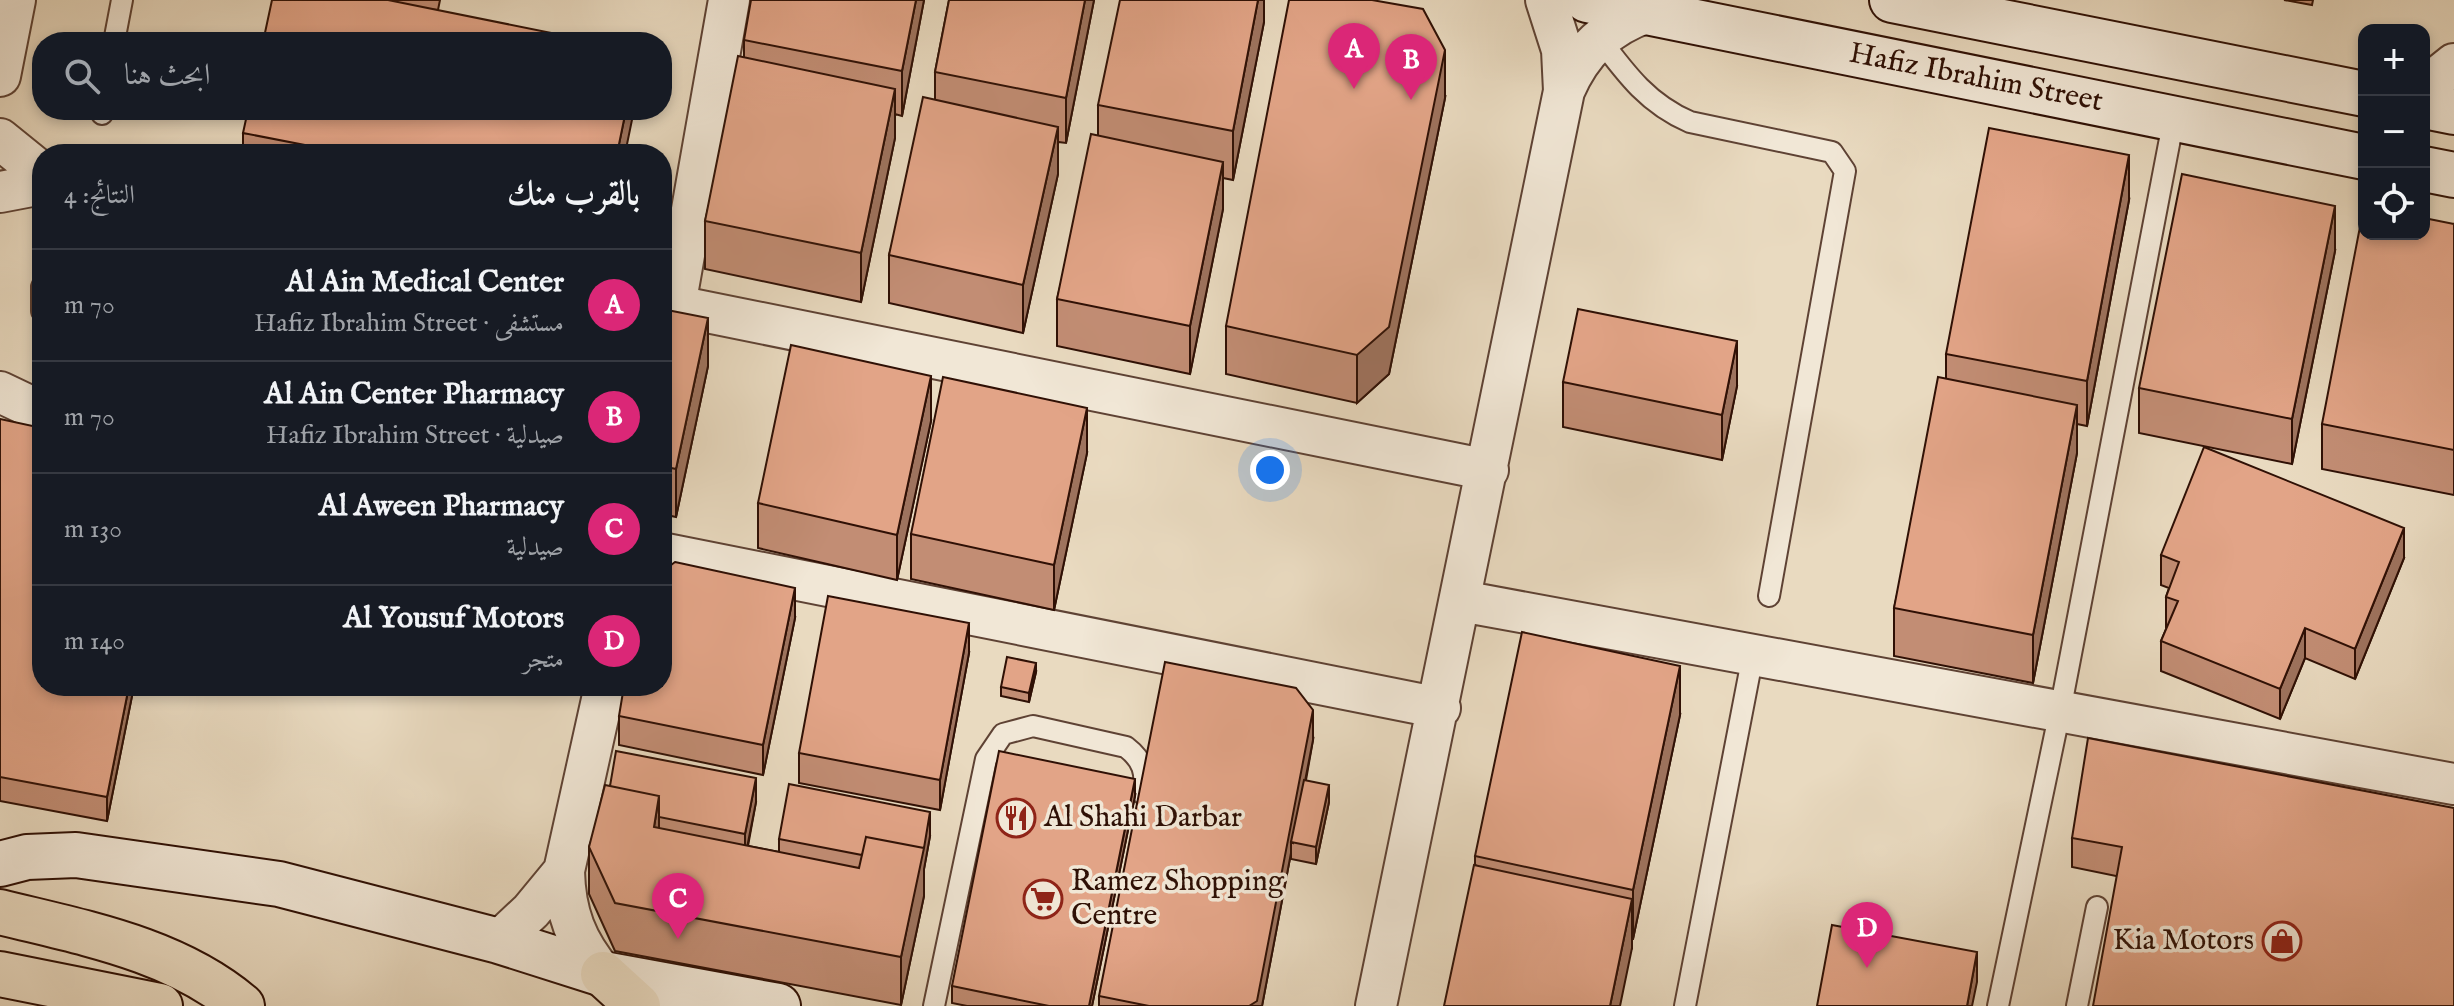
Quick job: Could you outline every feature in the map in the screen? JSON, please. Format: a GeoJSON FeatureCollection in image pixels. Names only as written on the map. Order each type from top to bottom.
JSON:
{"type":"FeatureCollection","features":[{"type":"Feature","properties":{"kind":"main road"},"geometry":{"type":"LineString","coordinates":[[0,912],[137,948],[221,988],[242,1006]]}},
{"type":"Feature","properties":{"kind":"main road"},"geometry":{"type":"LineString","coordinates":[[0,974],[160,1006]]}},
{"type":"Feature","properties":{"kind":"main road"},"geometry":{"type":"LineString","coordinates":[[603,974],[638,1006]]}},
{"type":"Feature","properties":{"kind":"street"},"geometry":{"type":"LineString","coordinates":[[0,76],[15,0]]}},
{"type":"Feature","properties":{"kind":"street"},"geometry":{"type":"LineString","coordinates":[[672,284],[729,0]]}},
{"type":"Feature","properties":{"kind":"street"},"geometry":{"type":"LineString","coordinates":[[1376,1006],[1440,708],[1564,91],[1562,50],[1546,0]]}},
{"type":"Feature","properties":{"kind":"street","name":"Hafiz Ibrahim Street"},"geometry":{"type":"LineString","coordinates":[[1892,0],[2358,93]]}},
{"type":"Feature","properties":{"kind":"street","name":"Hafiz Ibrahim Street"},"geometry":{"type":"LineString","coordinates":[[1593,19],[1648,12],[2358,156]]}},
{"type":"Feature","properties":{"kind":"street"},"geometry":{"type":"LineString","coordinates":[[1564,91],[1578,63],[1593,19]]}},
{"type":"Feature","properties":{"kind":"street"},"geometry":{"type":"LineString","coordinates":[[2430,83],[2454,64]]}},
{"type":"Feature","properties":{"kind":"street"},"geometry":{"type":"LineString","coordinates":[[2430,107],[2454,112]]}},
{"type":"Feature","properties":{"kind":"street"},"geometry":{"type":"LineString","coordinates":[[0,139],[32,165]]}},
{"type":"Feature","properties":{"kind":"street"},"geometry":{"type":"LineString","coordinates":[[2430,170],[2454,175]]}},
{"type":"Feature","properties":{"kind":"street"},"geometry":{"type":"LineString","coordinates":[[0,192],[32,186]]}},
{"type":"Feature","properties":{"kind":"street"},"geometry":{"type":"LineString","coordinates":[[672,305],[1488,470]]}},
{"type":"Feature","properties":{"kind":"street"},"geometry":{"type":"LineString","coordinates":[[0,392],[32,407]]}},
{"type":"Feature","properties":{"kind":"street"},"geometry":{"type":"LineString","coordinates":[[672,555],[1440,708]]}},
{"type":"Feature","properties":{"kind":"street"},"geometry":{"type":"LineString","coordinates":[[1461,601],[2454,784]]}},
{"type":"Feature","properties":{"kind":"street"},"geometry":{"type":"LineString","coordinates":[[603,696],[564,871],[564,900],[572,927],[603,974]]}},
{"type":"Feature","properties":{"kind":"street"},"geometry":{"type":"LineString","coordinates":[[9,856],[107,857],[279,884],[499,941],[603,974],[778,1006]]}},
{"type":"Feature","properties":{"kind":"street"},"geometry":{"type":"LineString","coordinates":[[499,941],[531,911],[564,871]]}},
{"type":"Feature","properties":{"kind":"lane"},"geometry":{"type":"LineString","coordinates":[[116,32],[122,0]]}},
{"type":"Feature","properties":{"kind":"lane"},"geometry":{"type":"LineString","coordinates":[[1593,19],[1634,84],[1675,115],[1690,122],[1832,152],[1845,171],[1769,596]]}},
{"type":"Feature","properties":{"kind":"lane"},"geometry":{"type":"LineString","coordinates":[[1998,1006],[2060,711],[2174,118]]}},
{"type":"Feature","properties":{"kind":"lane"},"geometry":{"type":"LineString","coordinates":[[1685,1006],[1753,655]]}},
{"type":"Feature","properties":{"kind":"lane"},"geometry":{"type":"LineString","coordinates":[[934,1006],[986,759],[1003,734],[1033,726],[1126,747],[1137,756],[1144,769],[1139,813]]}},
{"type":"Feature","properties":{"kind":"lane"},"geometry":{"type":"LineString","coordinates":[[2077,1006],[2097,907]]}},
{"type":"Feature","properties":{"kind":"building"},"geometry":{"type":"Polygon","coordinates":[[[272,0],[388,0],[546,32],[265,32],[272,0]]]}},
{"type":"Feature","properties":{"kind":"building"},"geometry":{"type":"Polygon","coordinates":[[[751,0],[916,0],[902,71],[744,40],[751,0]]]}},
{"type":"Feature","properties":{"kind":"building"},"geometry":{"type":"Polygon","coordinates":[[[949,0],[1085,0],[1066,98],[935,72],[949,0]]]}},
{"type":"Feature","properties":{"kind":"building"},"geometry":{"type":"Polygon","coordinates":[[[1120,0],[1258,0],[1233,131],[1098,105],[1120,0]]]}},
{"type":"Feature","properties":{"kind":"building"},"geometry":{"type":"Polygon","coordinates":[[[1289,0],[1372,0],[1423,9],[1445,50],[1389,327],[1357,355],[1226,326],[1289,0]]]}},
{"type":"Feature","properties":{"kind":"building"},"geometry":{"type":"Polygon","coordinates":[[[738,56],[895,89],[861,253],[705,221],[738,56]]]}},
{"type":"Feature","properties":{"kind":"building"},"geometry":{"type":"Polygon","coordinates":[[[923,97],[1058,127],[1023,285],[889,255],[923,97]]]}},
{"type":"Feature","properties":{"kind":"building"},"geometry":{"type":"Polygon","coordinates":[[[246,120],[624,120],[619,144],[300,144],[243,133],[246,120]]]}},
{"type":"Feature","properties":{"kind":"building"},"geometry":{"type":"Polygon","coordinates":[[[1989,128],[2129,155],[2087,381],[1946,354],[1989,128]]]}},
{"type":"Feature","properties":{"kind":"building"},"geometry":{"type":"Polygon","coordinates":[[[1091,134],[1223,162],[1190,326],[1057,299],[1091,134]]]}},
{"type":"Feature","properties":{"kind":"building"},"geometry":{"type":"Polygon","coordinates":[[[2182,174],[2335,206],[2292,419],[2139,388],[2182,174]]]}},
{"type":"Feature","properties":{"kind":"building"},"geometry":{"type":"Polygon","coordinates":[[[2430,219],[2454,224],[2454,450],[2322,424],[2358,237],[2358,240],[2430,240],[2430,219]]]}},
{"type":"Feature","properties":{"kind":"building"},"geometry":{"type":"Polygon","coordinates":[[[1578,309],[1737,341],[1722,415],[1563,382],[1578,309]]]}},
{"type":"Feature","properties":{"kind":"building"},"geometry":{"type":"Polygon","coordinates":[[[672,311],[708,318],[676,469],[672,468],[672,311]]]}},
{"type":"Feature","properties":{"kind":"building"},"geometry":{"type":"Polygon","coordinates":[[[791,345],[931,376],[897,535],[758,503],[791,345]]]}},
{"type":"Feature","properties":{"kind":"building"},"geometry":{"type":"Polygon","coordinates":[[[943,377],[1087,408],[1054,565],[911,534],[943,377]]]}},
{"type":"Feature","properties":{"kind":"building"},"geometry":{"type":"Polygon","coordinates":[[[1938,377],[2077,405],[2033,635],[1894,608],[1938,377]]]}},
{"type":"Feature","properties":{"kind":"building"},"geometry":{"type":"Polygon","coordinates":[[[0,419],[32,426],[32,696],[127,696],[107,797],[0,777],[0,419]]]}},
{"type":"Feature","properties":{"kind":"building"},"geometry":{"type":"Polygon","coordinates":[[[2204,447],[2404,528],[2355,649],[2305,628],[2280,689],[2161,641],[2178,601],[2166,597],[2179,562],[2161,555],[2204,447]]]}},
{"type":"Feature","properties":{"kind":"building"},"geometry":{"type":"Polygon","coordinates":[[[675,562],[795,588],[763,745],[619,716],[622,696],[672,696],[672,564],[675,562]]]}},
{"type":"Feature","properties":{"kind":"building"},"geometry":{"type":"Polygon","coordinates":[[[828,596],[969,623],[940,780],[799,753],[828,596]]]}},
{"type":"Feature","properties":{"kind":"building"},"geometry":{"type":"Polygon","coordinates":[[[1522,632],[1680,666],[1633,890],[1475,856],[1522,632]]]}},
{"type":"Feature","properties":{"kind":"building"},"geometry":{"type":"Polygon","coordinates":[[[1007,657],[1036,663],[1029,693],[1001,687],[1007,657]]]}},
{"type":"Feature","properties":{"kind":"building"},"geometry":{"type":"Polygon","coordinates":[[[1165,662],[1296,688],[1313,710],[1257,1001],[1249,1006],[1149,1006],[1099,996],[1165,662]]]}},
{"type":"Feature","properties":{"kind":"building","name":"Kia Motors"},"geometry":{"type":"Polygon","coordinates":[[[2088,738],[2454,808],[2454,1006],[2093,1006],[2122,847],[2072,838],[2088,738]]]}},
{"type":"Feature","properties":{"kind":"building"},"geometry":{"type":"Polygon","coordinates":[[[616,751],[756,778],[745,834],[659,817],[659,796],[610,786],[616,751]]]}},
{"type":"Feature","properties":{"kind":"building","name":"Ramez Shopping Centre"},"geometry":{"type":"Polygon","coordinates":[[[999,751],[1135,779],[1089,1006],[1049,1006],[952,986],[999,751]]]}},
{"type":"Feature","properties":{"kind":"building"},"geometry":{"type":"Polygon","coordinates":[[[1304,780],[1329,785],[1316,847],[1291,842],[1304,780]]]}},
{"type":"Feature","properties":{"kind":"building"},"geometry":{"type":"Polygon","coordinates":[[[789,784],[930,812],[924,848],[866,837],[862,855],[779,839],[789,784]]]}},
{"type":"Feature","properties":{"kind":"building"},"geometry":{"type":"Polygon","coordinates":[[[605,785],[659,796],[654,827],[859,868],[866,837],[924,848],[901,957],[615,903],[589,847],[605,785]]]}},
{"type":"Feature","properties":{"kind":"building"},"geometry":{"type":"Polygon","coordinates":[[[1474,865],[1632,899],[1610,1006],[1444,1006],[1474,865]]]}},
{"type":"Feature","properties":{"kind":"building"},"geometry":{"type":"Polygon","coordinates":[[[1832,925],[1977,952],[1967,1006],[1817,1006],[1832,925]]]}},
{"type":"Feature","properties":{"kind":"place","name":"Al Ain Medical Center"},"geometry":{"type":"Point","coordinates":[1354,89]}},
{"type":"Feature","properties":{"kind":"place","name":"Al Ain Center Pharmacy"},"geometry":{"type":"Point","coordinates":[1411,100]}},
{"type":"Feature","properties":{"kind":"place","name":"Al Shahi Darbar"},"geometry":{"type":"Point","coordinates":[1016,818]}},
{"type":"Feature","properties":{"kind":"place","name":"Ramez Shopping Centre"},"geometry":{"type":"Point","coordinates":[1043,899]}},
{"type":"Feature","properties":{"kind":"place","name":"Al Aween Pharmacy"},"geometry":{"type":"Point","coordinates":[678,939]}},
{"type":"Feature","properties":{"kind":"place","name":"Kia Motors"},"geometry":{"type":"Point","coordinates":[2282,941]}},
{"type":"Feature","properties":{"kind":"place","name":"Al Yousuf Motors"},"geometry":{"type":"Point","coordinates":[1867,968]}}]}
